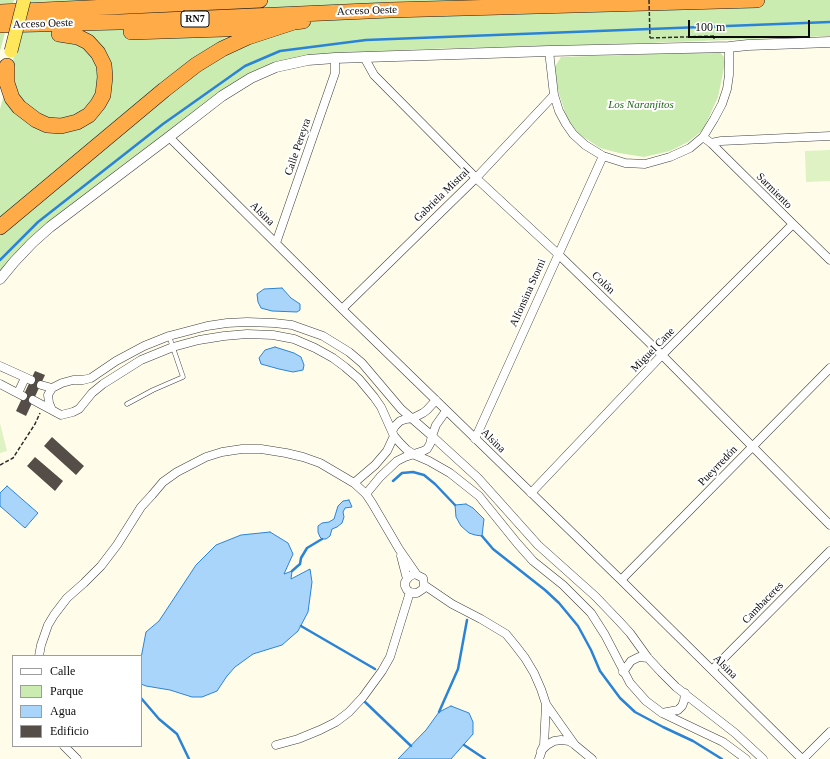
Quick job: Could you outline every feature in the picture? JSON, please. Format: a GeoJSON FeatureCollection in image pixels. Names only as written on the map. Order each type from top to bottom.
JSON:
{"type":"FeatureCollection","features":[{"type":"Feature","properties":{"kind":"highway"},"geometry":{"type":"LineString","coordinates":[[0,4],[66,0]]}},
{"type":"Feature","properties":{"kind":"highway","name":"Acceso Oeste"},"geometry":{"type":"LineString","coordinates":[[0,12],[260,0]]}},
{"type":"Feature","properties":{"kind":"highway","name":"Acceso Oeste"},"geometry":{"type":"LineString","coordinates":[[0,25],[119,22],[390,10],[757,0]]}},
{"type":"Feature","properties":{"kind":"highway"},"geometry":{"type":"LineString","coordinates":[[59,34],[224,29],[390,10]]}},
{"type":"Feature","properties":{"kind":"highway"},"geometry":{"type":"LineString","coordinates":[[0,227],[196,65],[222,49],[248,37],[294,22]]}},
{"type":"Feature","properties":{"kind":"highway"},"geometry":{"type":"LineString","coordinates":[[0,33],[28,32],[59,34],[78,37],[88,42],[98,53],[104,65],[106,77],[105,86],[98,104],[89,115],[77,122],[61,126],[47,125],[27,114],[12,98],[7,83],[6,66]]}},
{"type":"Feature","properties":{"kind":"main road"},"geometry":{"type":"LineString","coordinates":[[11,51],[24,0]]}},
{"type":"Feature","properties":{"kind":"street"},"geometry":{"type":"LineString","coordinates":[[0,279],[32,243],[50,227],[222,96],[251,78],[276,67],[308,60],[335,58],[729,47],[830,42]]}},
{"type":"Feature","properties":{"kind":"street"},"geometry":{"type":"LineString","coordinates":[[549,51],[554,95],[559,111],[573,134],[585,145],[603,156],[625,163],[645,164],[670,157],[690,148],[703,137],[722,104],[727,89],[729,75],[729,47]]}},
{"type":"Feature","properties":{"kind":"street","name":"Colón"},"geometry":{"type":"LineString","coordinates":[[364,57],[374,75],[476,178],[558,254],[662,355],[830,525]]}},
{"type":"Feature","properties":{"kind":"street","name":"Calle Pereyra"},"geometry":{"type":"LineString","coordinates":[[276,243],[335,73],[335,58]]}},
{"type":"Feature","properties":{"kind":"street","name":"Gabriela Mistral"},"geometry":{"type":"LineString","coordinates":[[342,309],[476,178],[554,95]]}},
{"type":"Feature","properties":{"kind":"street"},"geometry":{"type":"LineString","coordinates":[[711,143],[722,141],[830,136]]}},
{"type":"Feature","properties":{"kind":"street","name":"Alsina"},"geometry":{"type":"LineString","coordinates":[[169,137],[342,309],[803,759]]}},
{"type":"Feature","properties":{"kind":"street","name":"Sarmiento"},"geometry":{"type":"LineString","coordinates":[[703,137],[711,143],[830,260]]}},
{"type":"Feature","properties":{"kind":"street","name":"Alfonsina Storni"},"geometry":{"type":"LineString","coordinates":[[475,439],[603,156]]}},
{"type":"Feature","properties":{"kind":"street","name":"Miguel Cane"},"geometry":{"type":"LineString","coordinates":[[531,493],[662,355],[793,224]]}},
{"type":"Feature","properties":{"kind":"street"},"geometry":{"type":"LineString","coordinates":[[52,410],[48,395],[52,388],[73,380],[91,378],[116,361],[144,346],[169,336],[207,326],[247,322],[292,325],[323,336],[349,352],[362,363],[401,409],[413,418],[478,478],[538,545],[595,596],[614,616],[630,633],[648,658],[661,672],[684,693],[735,733],[763,759]]}},
{"type":"Feature","properties":{"kind":"street"},"geometry":{"type":"LineString","coordinates":[[33,400],[61,415],[73,412],[79,409],[92,393],[103,384],[141,360],[174,347],[199,340],[247,334],[273,335],[294,339],[315,348],[345,367],[358,379],[374,397],[393,433],[406,450],[450,473],[479,496],[533,561],[563,585],[591,613],[605,635],[630,683],[646,701],[662,713],[722,742],[746,759]]}},
{"type":"Feature","properties":{"kind":"street"},"geometry":{"type":"LineString","coordinates":[[0,366],[28,379],[21,394],[0,384]]}},
{"type":"Feature","properties":{"kind":"street","name":"Pueyrredón"},"geometry":{"type":"LineString","coordinates":[[621,580],[830,368]]}},
{"type":"Feature","properties":{"kind":"street"},"geometry":{"type":"LineString","coordinates":[[96,374],[103,384]]}},
{"type":"Feature","properties":{"kind":"street"},"geometry":{"type":"LineString","coordinates":[[41,385],[52,388]]}},
{"type":"Feature","properties":{"kind":"street"},"geometry":{"type":"LineString","coordinates":[[354,483],[375,465],[387,451],[395,426],[400,421],[413,418],[423,413],[436,400]]}},
{"type":"Feature","properties":{"kind":"street"},"geometry":{"type":"LineString","coordinates":[[366,494],[390,467],[398,461],[427,449],[436,425],[446,411]]}},
{"type":"Feature","properties":{"kind":"street"},"geometry":{"type":"LineString","coordinates":[[39,655],[48,625],[67,598],[101,566],[141,507],[163,482],[190,465],[222,452],[242,449],[261,449],[303,457],[320,463],[354,483],[366,494],[399,549],[417,575]]}},
{"type":"Feature","properties":{"kind":"street"},"geometry":{"type":"LineString","coordinates":[[399,549],[407,579],[405,582],[407,590],[414,594],[421,591],[424,585],[423,578],[417,575],[411,575],[407,579]]}},
{"type":"Feature","properties":{"kind":"street","name":"Cambaceres"},"geometry":{"type":"LineString","coordinates":[[712,670],[830,551]]}},
{"type":"Feature","properties":{"kind":"street"},"geometry":{"type":"LineString","coordinates":[[424,585],[452,604],[506,634],[525,658],[534,673],[546,704],[580,750],[583,759]]}},
{"type":"Feature","properties":{"kind":"street"},"geometry":{"type":"LineString","coordinates":[[276,744],[298,740],[336,722],[349,712],[363,697],[382,671],[390,656],[410,592]]}},
{"type":"Feature","properties":{"kind":"street"},"geometry":{"type":"LineString","coordinates":[[624,672],[631,662],[639,657],[648,658]]}},
{"type":"Feature","properties":{"kind":"street"},"geometry":{"type":"LineString","coordinates":[[662,713],[678,710],[684,701],[684,693]]}},
{"type":"Feature","properties":{"kind":"street"},"geometry":{"type":"LineString","coordinates":[[539,758],[544,745],[546,704]]}},
{"type":"Feature","properties":{"kind":"street"},"geometry":{"type":"LineString","coordinates":[[803,759],[830,732]]}},
{"type":"Feature","properties":{"kind":"street"},"geometry":{"type":"LineString","coordinates":[[539,758],[542,750],[548,744],[561,740],[569,741],[575,744],[592,759]]}},
{"type":"Feature","properties":{"kind":"street"},"geometry":{"type":"LineString","coordinates":[[65,747],[77,759]]}},
{"type":"Feature","properties":{"kind":"lane"},"geometry":{"type":"LineString","coordinates":[[128,404],[153,390],[183,377],[169,336]]}},
{"type":"Feature","properties":{"kind":"path"},"geometry":{"type":"LineString","coordinates":[[649,0],[650,38],[714,36],[714,47]]}},
{"type":"Feature","properties":{"kind":"path"},"geometry":{"type":"LineString","coordinates":[[0,465],[13,458],[35,424],[43,406]]}},
{"type":"Feature","properties":{"kind":"green space"},"geometry":{"type":"Polygon","coordinates":[[[0,0],[14,0],[0,51],[0,0]]]}},
{"type":"Feature","properties":{"kind":"green space"},"geometry":{"type":"Polygon","coordinates":[[[29,0],[830,0],[830,36],[623,44],[427,49],[316,55],[236,82],[120,167],[32,236],[0,272],[0,109],[29,0]]]}},
{"type":"Feature","properties":{"kind":"green space","name":"Los Naranjitos"},"geometry":{"type":"Polygon","coordinates":[[[720,52],[724,57],[725,63],[718,97],[703,130],[688,142],[670,151],[644,157],[600,148],[579,134],[567,118],[559,94],[554,68],[561,57],[720,52]]]}},
{"type":"Feature","properties":{"kind":"green space"},"geometry":{"type":"Polygon","coordinates":[[[830,150],[830,181],[806,182],[805,151],[830,150]]]}},
{"type":"Feature","properties":{"kind":"green space"},"geometry":{"type":"Polygon","coordinates":[[[0,423],[7,451],[0,453],[0,423]]]}},
{"type":"Feature","properties":{"kind":"water"},"geometry":{"type":"Polygon","coordinates":[[[282,288],[291,298],[300,304],[300,310],[297,312],[272,311],[261,308],[258,302],[257,294],[264,289],[282,288]]]}},
{"type":"Feature","properties":{"kind":"water"},"geometry":{"type":"Polygon","coordinates":[[[275,347],[294,353],[301,357],[304,365],[303,370],[293,372],[261,364],[259,358],[265,350],[275,347]]]}},
{"type":"Feature","properties":{"kind":"water"},"geometry":{"type":"Polygon","coordinates":[[[7,486],[38,513],[25,528],[0,506],[0,493],[7,486]]]}},
{"type":"Feature","properties":{"kind":"water"},"geometry":{"type":"Polygon","coordinates":[[[349,500],[352,507],[345,508],[342,523],[332,529],[330,536],[326,539],[322,539],[318,532],[318,526],[334,519],[338,506],[343,501],[349,500]]]}},
{"type":"Feature","properties":{"kind":"water"},"geometry":{"type":"Polygon","coordinates":[[[466,504],[473,508],[484,519],[482,536],[469,533],[461,526],[456,517],[455,505],[466,504]]]}},
{"type":"Feature","properties":{"kind":"water"},"geometry":{"type":"Polygon","coordinates":[[[270,532],[288,543],[293,554],[284,574],[292,571],[291,579],[310,569],[312,582],[308,612],[298,631],[282,645],[253,654],[235,667],[217,691],[202,697],[192,697],[170,690],[142,684],[142,655],[146,632],[159,621],[196,565],[216,545],[241,535],[270,532]]]}},
{"type":"Feature","properties":{"kind":"water"},"geometry":{"type":"Polygon","coordinates":[[[451,706],[469,713],[473,722],[473,734],[451,759],[398,759],[426,730],[439,712],[451,706]]]}},
{"type":"Feature","properties":{"kind":"building"},"geometry":{"type":"Polygon","coordinates":[[[35,371],[45,375],[26,416],[16,411],[35,371]]]}},
{"type":"Feature","properties":{"kind":"building"},"geometry":{"type":"Polygon","coordinates":[[[52,437],[84,466],[76,475],[44,446],[52,437]]]}},
{"type":"Feature","properties":{"kind":"building"},"geometry":{"type":"Polygon","coordinates":[[[35,457],[63,481],[55,491],[27,466],[35,457]]]}},
{"type":"Feature","properties":{"kind":"waterway"},"geometry":{"type":"LineString","coordinates":[[0,260],[38,222],[163,124],[245,66],[280,51],[366,40],[830,22]]}},
{"type":"Feature","properties":{"kind":"waterway"},"geometry":{"type":"LineString","coordinates":[[393,481],[402,473],[413,472],[424,475],[455,505]]}},
{"type":"Feature","properties":{"kind":"waterway"},"geometry":{"type":"LineString","coordinates":[[482,536],[493,549],[559,603],[578,626],[600,671],[620,698],[635,712],[693,741],[722,759]]}},
{"type":"Feature","properties":{"kind":"waterway"},"geometry":{"type":"LineString","coordinates":[[292,571],[300,564],[301,558],[307,548],[322,539]]}},
{"type":"Feature","properties":{"kind":"waterway"},"geometry":{"type":"LineString","coordinates":[[439,712],[458,669],[467,620]]}},
{"type":"Feature","properties":{"kind":"waterway"},"geometry":{"type":"LineString","coordinates":[[301,626],[375,669]]}},
{"type":"Feature","properties":{"kind":"waterway"},"geometry":{"type":"LineString","coordinates":[[142,699],[159,719],[177,734],[189,759]]}},
{"type":"Feature","properties":{"kind":"waterway"},"geometry":{"type":"LineString","coordinates":[[364,701],[411,746]]}},
{"type":"Feature","properties":{"kind":"waterway"},"geometry":{"type":"LineString","coordinates":[[464,745],[485,759]]}}]}
